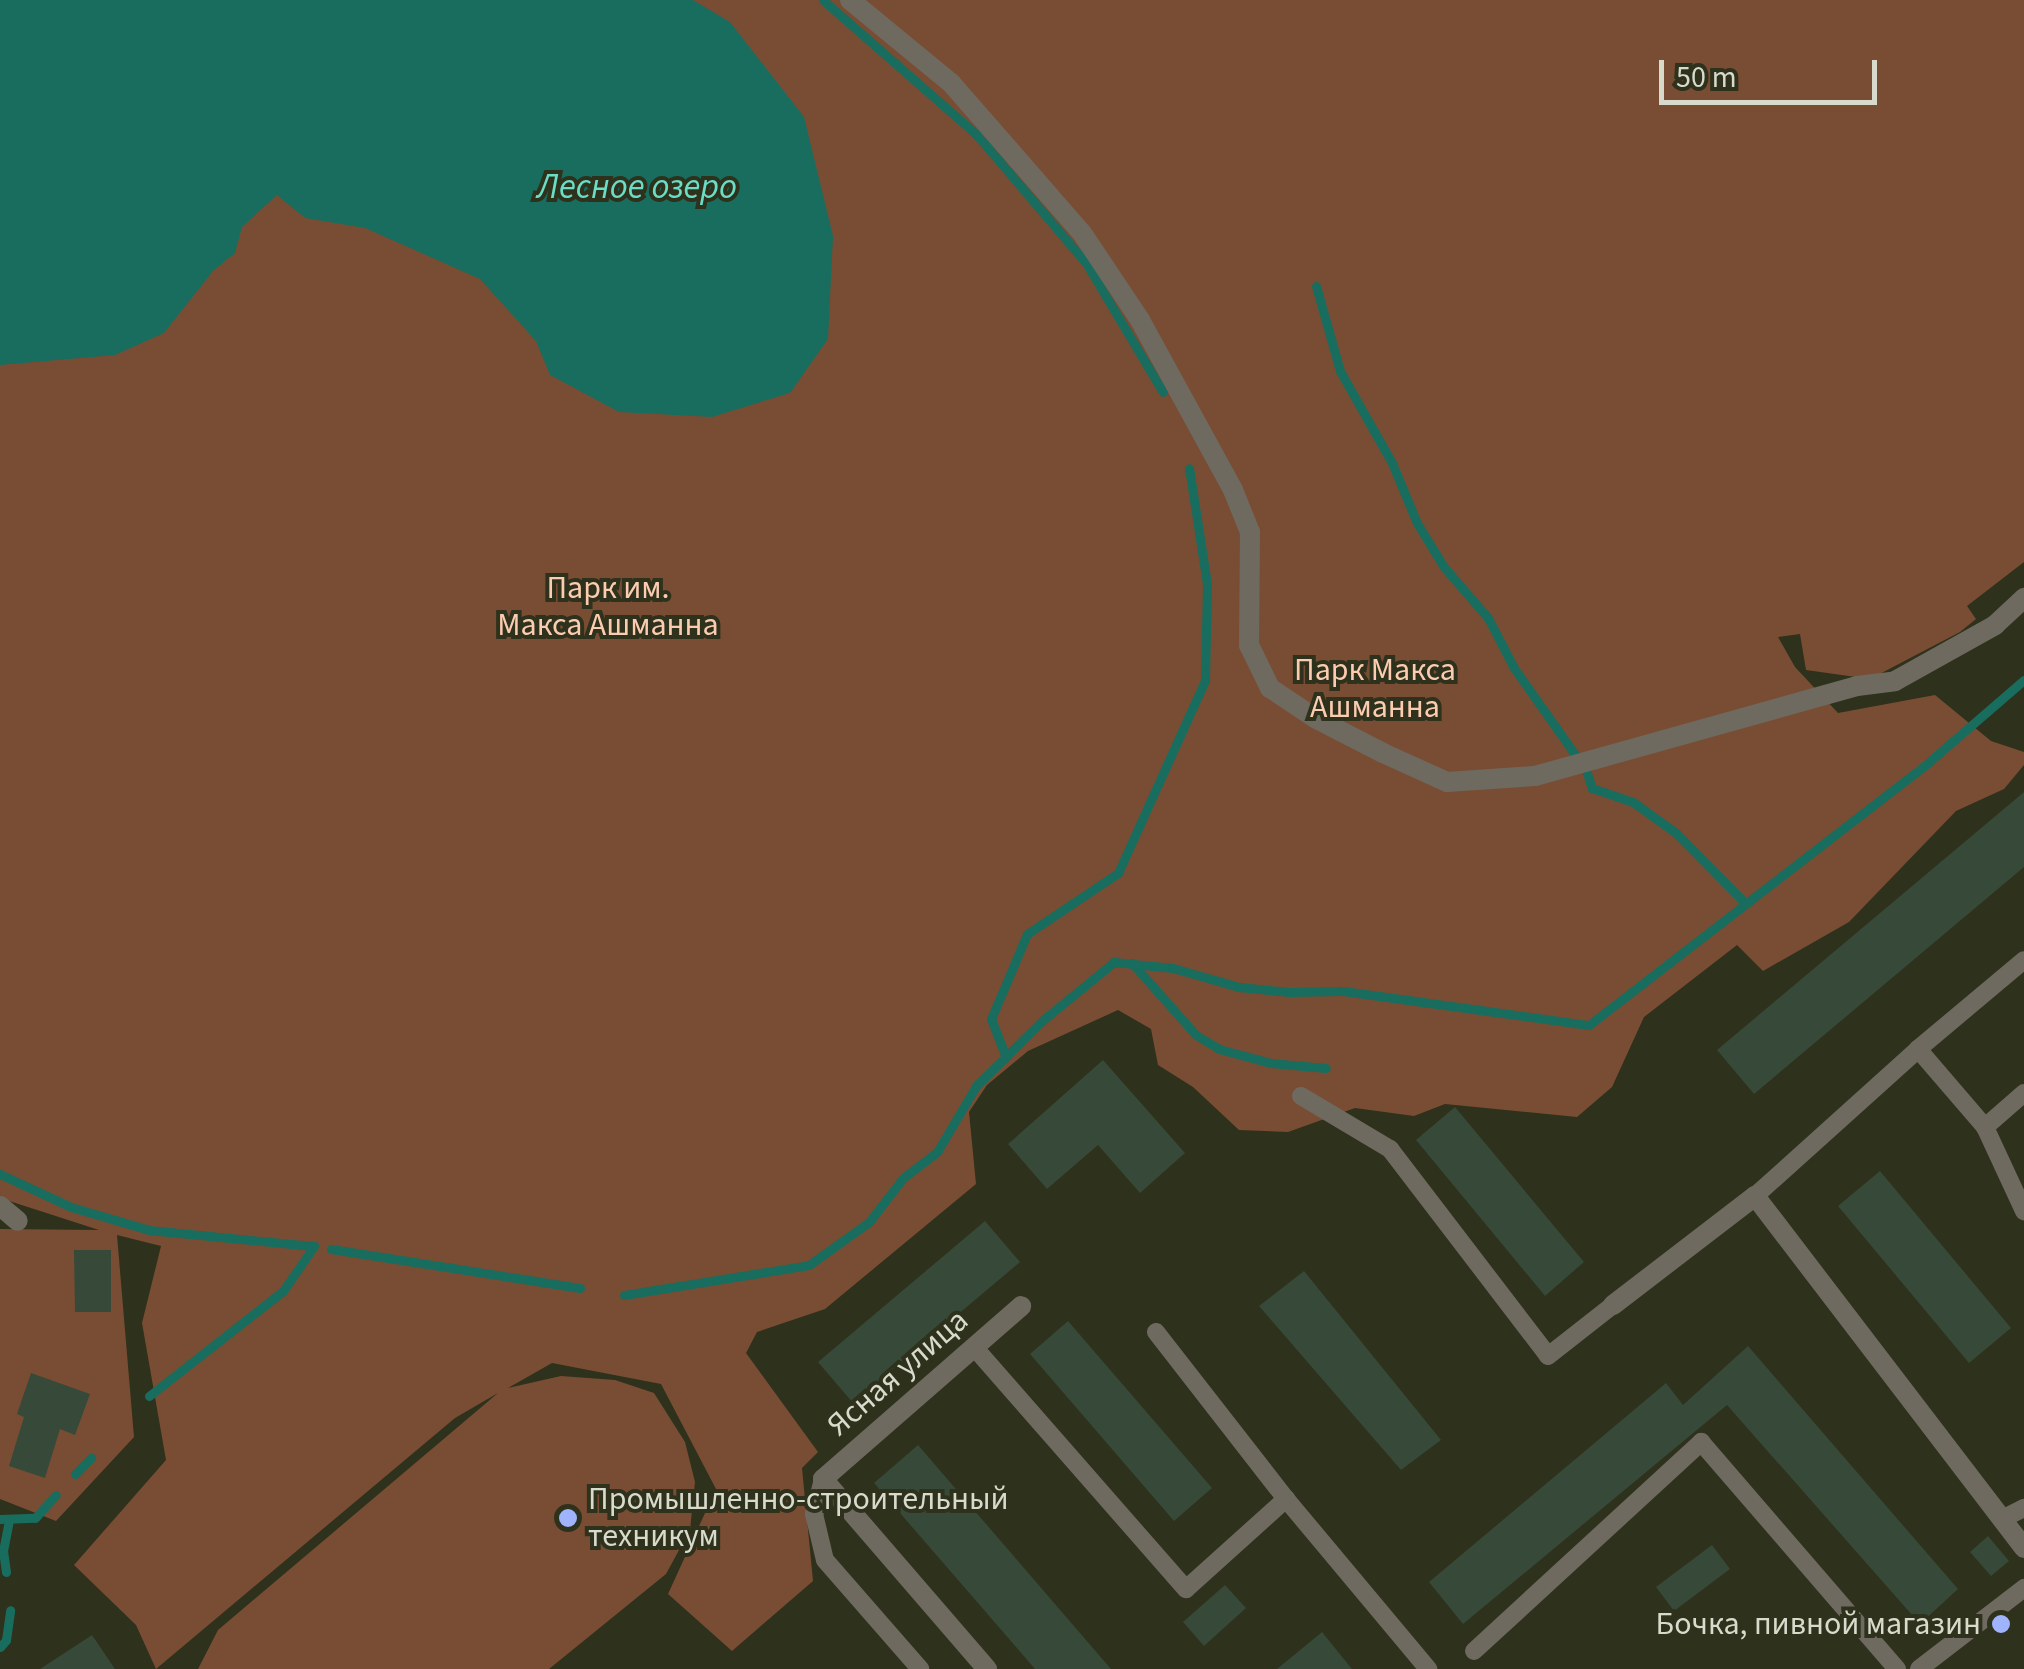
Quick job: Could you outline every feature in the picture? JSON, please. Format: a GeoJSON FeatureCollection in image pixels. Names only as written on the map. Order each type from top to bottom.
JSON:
{"type":"FeatureCollection","features":[{"type":"Feature","properties":{"kind":"street"},"geometry":{"type":"LineString","coordinates":[[850,0],[951,83],[1082,233],[1140,320],[1232,490],[1250,532],[1249,645],[1270,688],[1316,718],[1446,782],[1535,776],[1857,686],[1895,681],[1995,625],[2024,598]]}},
{"type":"Feature","properties":{"kind":"street"},"geometry":{"type":"LineString","coordinates":[[1613,1306],[1755,1196],[2024,1548]]}},
{"type":"Feature","properties":{"kind":"street"},"geometry":{"type":"LineString","coordinates":[[0,1206],[18,1221]]}},
{"type":"Feature","properties":{"kind":"street","name":"Ясная улица"},"geometry":{"type":"LineString","coordinates":[[987,1669],[823,1479],[1021,1306]]}},
{"type":"Feature","properties":{"kind":"lane"},"geometry":{"type":"LineString","coordinates":[[1755,1196],[1918,1049],[2024,960]]}},
{"type":"Feature","properties":{"kind":"lane"},"geometry":{"type":"LineString","coordinates":[[1918,1049],[1985,1127],[2024,1211]]}},
{"type":"Feature","properties":{"kind":"lane"},"geometry":{"type":"LineString","coordinates":[[1985,1127],[2024,1093]]}},
{"type":"Feature","properties":{"kind":"lane"},"geometry":{"type":"LineString","coordinates":[[1301,1096],[1390,1149],[1548,1356],[1613,1306]]}},
{"type":"Feature","properties":{"kind":"lane"},"geometry":{"type":"LineString","coordinates":[[1156,1332],[1286,1499],[1428,1669]]}},
{"type":"Feature","properties":{"kind":"lane"},"geometry":{"type":"LineString","coordinates":[[974,1346],[1186,1589],[1286,1499]]}},
{"type":"Feature","properties":{"kind":"lane"},"geometry":{"type":"LineString","coordinates":[[1474,1651],[1701,1442],[1897,1669]]}},
{"type":"Feature","properties":{"kind":"lane"},"geometry":{"type":"LineString","coordinates":[[823,1479],[814,1514],[825,1560],[920,1669]]}},
{"type":"Feature","properties":{"kind":"lane"},"geometry":{"type":"LineString","coordinates":[[2002,1518],[2024,1508]]}},
{"type":"Feature","properties":{"kind":"lane"},"geometry":{"type":"LineString","coordinates":[[1919,1669],[2024,1588]]}},
{"type":"Feature","properties":{"kind":"green space","name":"Парк Макса Ашманна"},"geometry":{"type":"Polygon","coordinates":[[[0,0],[2024,0],[2024,562],[1967,606],[1976,619],[1960,632],[1870,679],[1806,670],[1800,634],[1778,637],[1795,667],[1838,713],[1935,695],[1991,741],[2024,752],[2024,765],[2004,789],[1956,811],[1849,922],[1763,971],[1737,945],[1644,1017],[1612,1087],[1577,1117],[1445,1104],[1414,1116],[1355,1108],[1288,1132],[1239,1130],[1193,1087],[1158,1065],[1151,1029],[1118,1010],[1028,1051],[987,1085],[969,1112],[976,1184],[825,1309],[757,1332],[746,1353],[818,1452],[802,1468],[813,1581],[732,1651],[668,1594],[716,1489],[661,1384],[552,1363],[508,1388],[561,1376],[615,1380],[654,1393],[685,1442],[695,1482],[690,1530],[666,1574],[549,1669],[198,1669],[218,1630],[498,1393],[455,1418],[156,1669],[136,1625],[74,1565],[166,1460],[142,1323],[161,1246],[117,1235],[134,1437],[56,1521],[0,1499],[0,1229],[99,1230],[0,1198],[0,0]]]}},
{"type":"Feature","properties":{"kind":"water","name":"Лесное озеро"},"geometry":{"type":"Polygon","coordinates":[[[0,0],[693,0],[730,22],[804,117],[833,236],[828,339],[790,393],[712,417],[619,412],[550,375],[536,341],[480,279],[365,228],[305,218],[277,195],[242,227],[235,253],[213,271],[164,333],[115,355],[0,365],[0,0]]]}},
{"type":"Feature","properties":{"kind":"building"},"geometry":{"type":"Polygon","coordinates":[[[2024,792],[2024,867],[1754,1094],[1717,1050],[2024,792]]]}},
{"type":"Feature","properties":{"kind":"building"},"geometry":{"type":"Polygon","coordinates":[[[1103,1060],[1185,1153],[1140,1193],[1098,1145],[1047,1189],[1008,1144],[1103,1060]]]}},
{"type":"Feature","properties":{"kind":"building"},"geometry":{"type":"Polygon","coordinates":[[[1455,1107],[1584,1262],[1545,1296],[1416,1140],[1455,1107]]]}},
{"type":"Feature","properties":{"kind":"building"},"geometry":{"type":"Polygon","coordinates":[[[1880,1171],[2011,1328],[1969,1363],[1838,1206],[1880,1171]]]}},
{"type":"Feature","properties":{"kind":"building"},"geometry":{"type":"Polygon","coordinates":[[[985,1221],[1020,1262],[853,1403],[818,1362],[985,1221]]]}},
{"type":"Feature","properties":{"kind":"building"},"geometry":{"type":"Polygon","coordinates":[[[74,1250],[111,1250],[111,1312],[75,1312],[74,1250]]]}},
{"type":"Feature","properties":{"kind":"building"},"geometry":{"type":"Polygon","coordinates":[[[1304,1271],[1441,1440],[1401,1470],[1259,1306],[1304,1271]]]}},
{"type":"Feature","properties":{"kind":"building"},"geometry":{"type":"Polygon","coordinates":[[[1068,1321],[1212,1488],[1174,1521],[1030,1354],[1068,1321]]]}},
{"type":"Feature","properties":{"kind":"building"},"geometry":{"type":"Polygon","coordinates":[[[1748,1346],[1958,1589],[1920,1624],[1727,1405],[1463,1624],[1429,1582],[1666,1383],[1683,1405],[1748,1346]]]}},
{"type":"Feature","properties":{"kind":"building"},"geometry":{"type":"Polygon","coordinates":[[[31,1373],[90,1394],[75,1435],[60,1429],[45,1478],[9,1466],[24,1417],[17,1414],[31,1373]]]}},
{"type":"Feature","properties":{"kind":"building"},"geometry":{"type":"Polygon","coordinates":[[[918,1445],[1111,1669],[1035,1669],[874,1483],[918,1445]]]}},
{"type":"Feature","properties":{"kind":"building"},"geometry":{"type":"Polygon","coordinates":[[[1988,1536],[2009,1561],[1991,1576],[1970,1552],[1988,1536]]]}},
{"type":"Feature","properties":{"kind":"building"},"geometry":{"type":"Polygon","coordinates":[[[1712,1545],[1730,1569],[1674,1611],[1656,1587],[1712,1545]]]}},
{"type":"Feature","properties":{"kind":"building"},"geometry":{"type":"Polygon","coordinates":[[[1225,1585],[1246,1608],[1204,1646],[1183,1622],[1225,1585]]]}},
{"type":"Feature","properties":{"kind":"building"},"geometry":{"type":"Polygon","coordinates":[[[1322,1632],[1352,1669],[1277,1669],[1322,1632]]]}},
{"type":"Feature","properties":{"kind":"building"},"geometry":{"type":"Polygon","coordinates":[[[92,1635],[115,1669],[40,1669],[92,1635]]]}},
{"type":"Feature","properties":{"kind":"waterway"},"geometry":{"type":"LineString","coordinates":[[823,0],[977,135],[1086,263],[1163,392]]}},
{"type":"Feature","properties":{"kind":"waterway"},"geometry":{"type":"LineString","coordinates":[[1316,286],[1340,371],[1392,463],[1417,523],[1444,567],[1488,618],[1514,668],[1586,770],[1592,788],[1633,802],[1676,833],[1745,903]]}},
{"type":"Feature","properties":{"kind":"waterway"},"geometry":{"type":"LineString","coordinates":[[1006,1057],[991,1019],[1027,934],[1118,873],[1205,680],[1207,584],[1189,468]]}},
{"type":"Feature","properties":{"kind":"waterway"},"geometry":{"type":"LineString","coordinates":[[624,1295],[809,1265],[869,1222],[903,1178],[937,1152],[976,1086],[1043,1020],[1114,962],[1173,968],[1239,987],[1289,992],[1343,991],[1589,1025],[1930,761],[2024,680]]}},
{"type":"Feature","properties":{"kind":"waterway"},"geometry":{"type":"LineString","coordinates":[[1132,963],[1196,1035],[1219,1049],[1271,1063],[1326,1068]]}},
{"type":"Feature","properties":{"kind":"waterway"},"geometry":{"type":"LineString","coordinates":[[0,1174],[71,1207],[149,1230],[312,1246]]}},
{"type":"Feature","properties":{"kind":"waterway"},"geometry":{"type":"LineString","coordinates":[[149,1396],[283,1291],[314,1246]]}},
{"type":"Feature","properties":{"kind":"waterway"},"geometry":{"type":"LineString","coordinates":[[331,1249],[580,1288]]}},
{"type":"Feature","properties":{"kind":"waterway"},"geometry":{"type":"LineString","coordinates":[[75,1474],[91,1458]]}},
{"type":"Feature","properties":{"kind":"waterway"},"geometry":{"type":"LineString","coordinates":[[0,1519],[35,1518],[56,1495]]}},
{"type":"Feature","properties":{"kind":"waterway"},"geometry":{"type":"LineString","coordinates":[[6,1572],[3,1551],[9,1521]]}},
{"type":"Feature","properties":{"kind":"waterway"},"geometry":{"type":"LineString","coordinates":[[0,1647],[6,1640],[10,1610]]}},
{"type":"Feature","properties":{"kind":"place","name":"Промышленно-строительный техникум"},"geometry":{"type":"Point","coordinates":[568,1518]}},
{"type":"Feature","properties":{"kind":"place","name":"Бочка, пивной магазин"},"geometry":{"type":"Point","coordinates":[2001,1624]}},
{"type":"Feature","properties":{"kind":"park label","name":"Парк им. Макса Ашманна"},"geometry":{"type":"Point","coordinates":[608,608]}}]}
